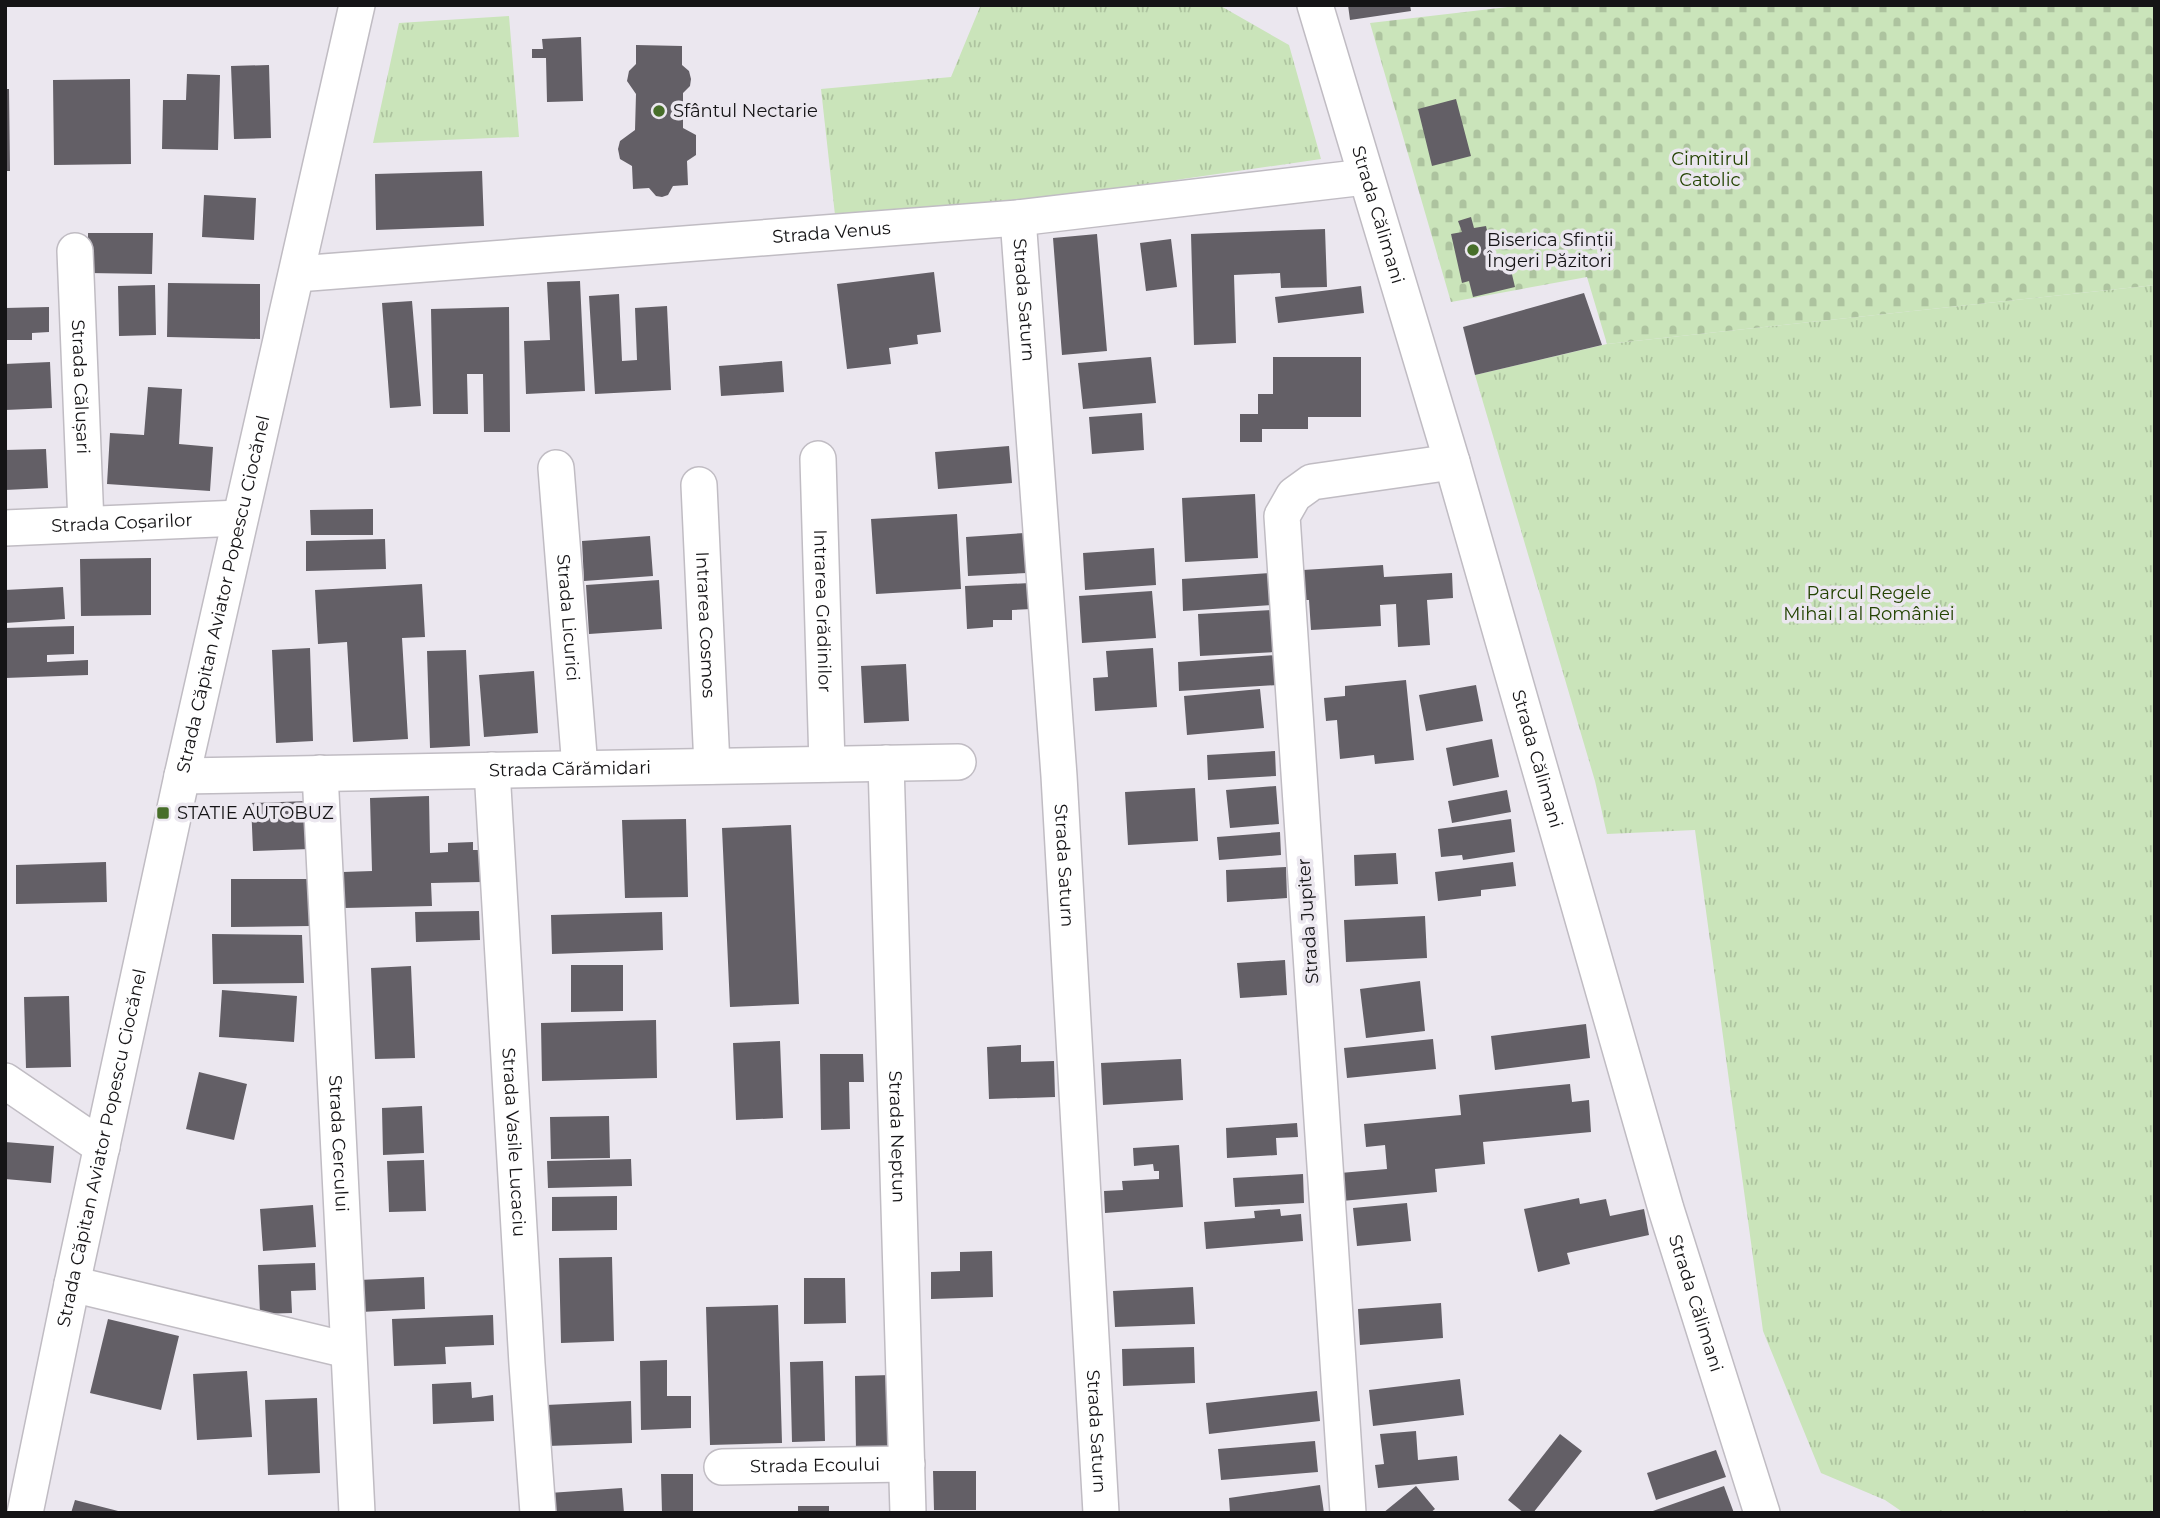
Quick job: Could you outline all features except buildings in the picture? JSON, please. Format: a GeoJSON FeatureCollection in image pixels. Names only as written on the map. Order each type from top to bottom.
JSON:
{"type":"FeatureCollection","features":[{"type":"Feature","properties":{"kind":"street","name":"Strada Căpitan Aviator Popescu Ciocănel"},"geometry":{"type":"LineString","coordinates":[[24,1513],[182,776],[357,5]]}},
{"type":"Feature","properties":{"kind":"street","name":"Strada Călimani"},"geometry":{"type":"LineString","coordinates":[[1315,5],[1452,462],[1666,1209],[1762,1513]]}},
{"type":"Feature","properties":{"kind":"street","name":"Strada Venus"},"geometry":{"type":"LineString","coordinates":[[297,274],[1018,218],[1365,177]]}},
{"type":"Feature","properties":{"kind":"street","name":"Strada Saturn"},"geometry":{"type":"LineString","coordinates":[[1018,218],[1059,776],[1101,1513]]}},
{"type":"Feature","properties":{"kind":"street","name":"Strada Călușari"},"geometry":{"type":"LineString","coordinates":[[75,251],[86,524]]}},
{"type":"Feature","properties":{"kind":"street","name":"Intrarea Grădinilor"},"geometry":{"type":"LineString","coordinates":[[818,459],[827,764]]}},
{"type":"Feature","properties":{"kind":"street","name":"Strada Jupiter"},"geometry":{"type":"LineString","coordinates":[[1348,1513],[1282,516],[1294,495],[1312,482],[1452,462]]}},
{"type":"Feature","properties":{"kind":"street","name":"Strada Licurici"},"geometry":{"type":"LineString","coordinates":[[556,468],[580,768]]}},
{"type":"Feature","properties":{"kind":"street","name":"Intrarea Cosmos"},"geometry":{"type":"LineString","coordinates":[[699,485],[712,766]]}},
{"type":"Feature","properties":{"kind":"street","name":"Strada Coșarilor"},"geometry":{"type":"LineString","coordinates":[[5,528],[240,518]]}},
{"type":"Feature","properties":{"kind":"street","name":"Strada Cărămidari"},"geometry":{"type":"LineString","coordinates":[[182,776],[958,762]]}},
{"type":"Feature","properties":{"kind":"street","name":"Strada Neptun"},"geometry":{"type":"LineString","coordinates":[[886,763],[908,1513]]}},
{"type":"Feature","properties":{"kind":"street","name":"Strada Vasile Lucaciu"},"geometry":{"type":"LineString","coordinates":[[492,770],[538,1513]]}},
{"type":"Feature","properties":{"kind":"street","name":"Strada Cercului"},"geometry":{"type":"LineString","coordinates":[[320,773],[357,1513]]}},
{"type":"Feature","properties":{"kind":"street"},"geometry":{"type":"LineString","coordinates":[[5,1081],[102,1147]]}},
{"type":"Feature","properties":{"kind":"street"},"geometry":{"type":"LineString","coordinates":[[72,1284],[347,1350]]}},
{"type":"Feature","properties":{"kind":"street","name":"Strada Ecoului"},"geometry":{"type":"LineString","coordinates":[[722,1467],[907,1464]]}},
{"type":"Feature","properties":{"kind":"green space"},"geometry":{"type":"Polygon","coordinates":[[[1219,5],[1289,45],[1321,159],[845,228],[835,215],[821,89],[951,77],[980,7],[1219,5]]]}},
{"type":"Feature","properties":{"kind":"green space","name":"Cimitirul Catolic"},"geometry":{"type":"Polygon","coordinates":[[[1525,5],[2155,5],[2155,285],[1607,344],[1587,277],[1451,302],[1370,23],[1525,5]]]}},
{"type":"Feature","properties":{"kind":"green space"},"geometry":{"type":"Polygon","coordinates":[[[509,16],[519,137],[373,143],[399,23],[509,16]]]}},
{"type":"Feature","properties":{"kind":"green space","name":"Parcul Regele Mihai I al României"},"geometry":{"type":"Polygon","coordinates":[[[2155,285],[2155,1513],[1904,1513],[1885,1500],[1821,1473],[1763,1331],[1695,830],[1607,834],[1595,781],[1475,375],[1607,344],[2155,285]]]}},
{"type":"Feature","properties":{"kind":"place","name":"Sfântul Nectarie"},"geometry":{"type":"Point","coordinates":[659,111]}},
{"type":"Feature","properties":{"kind":"place","name":"Biserica Sfinții Îngeri Păzitori"},"geometry":{"type":"Point","coordinates":[1473,250]}},
{"type":"Feature","properties":{"kind":"place","name":"STATIE AUTOBUZ"},"geometry":{"type":"Point","coordinates":[163,813]}}]}
